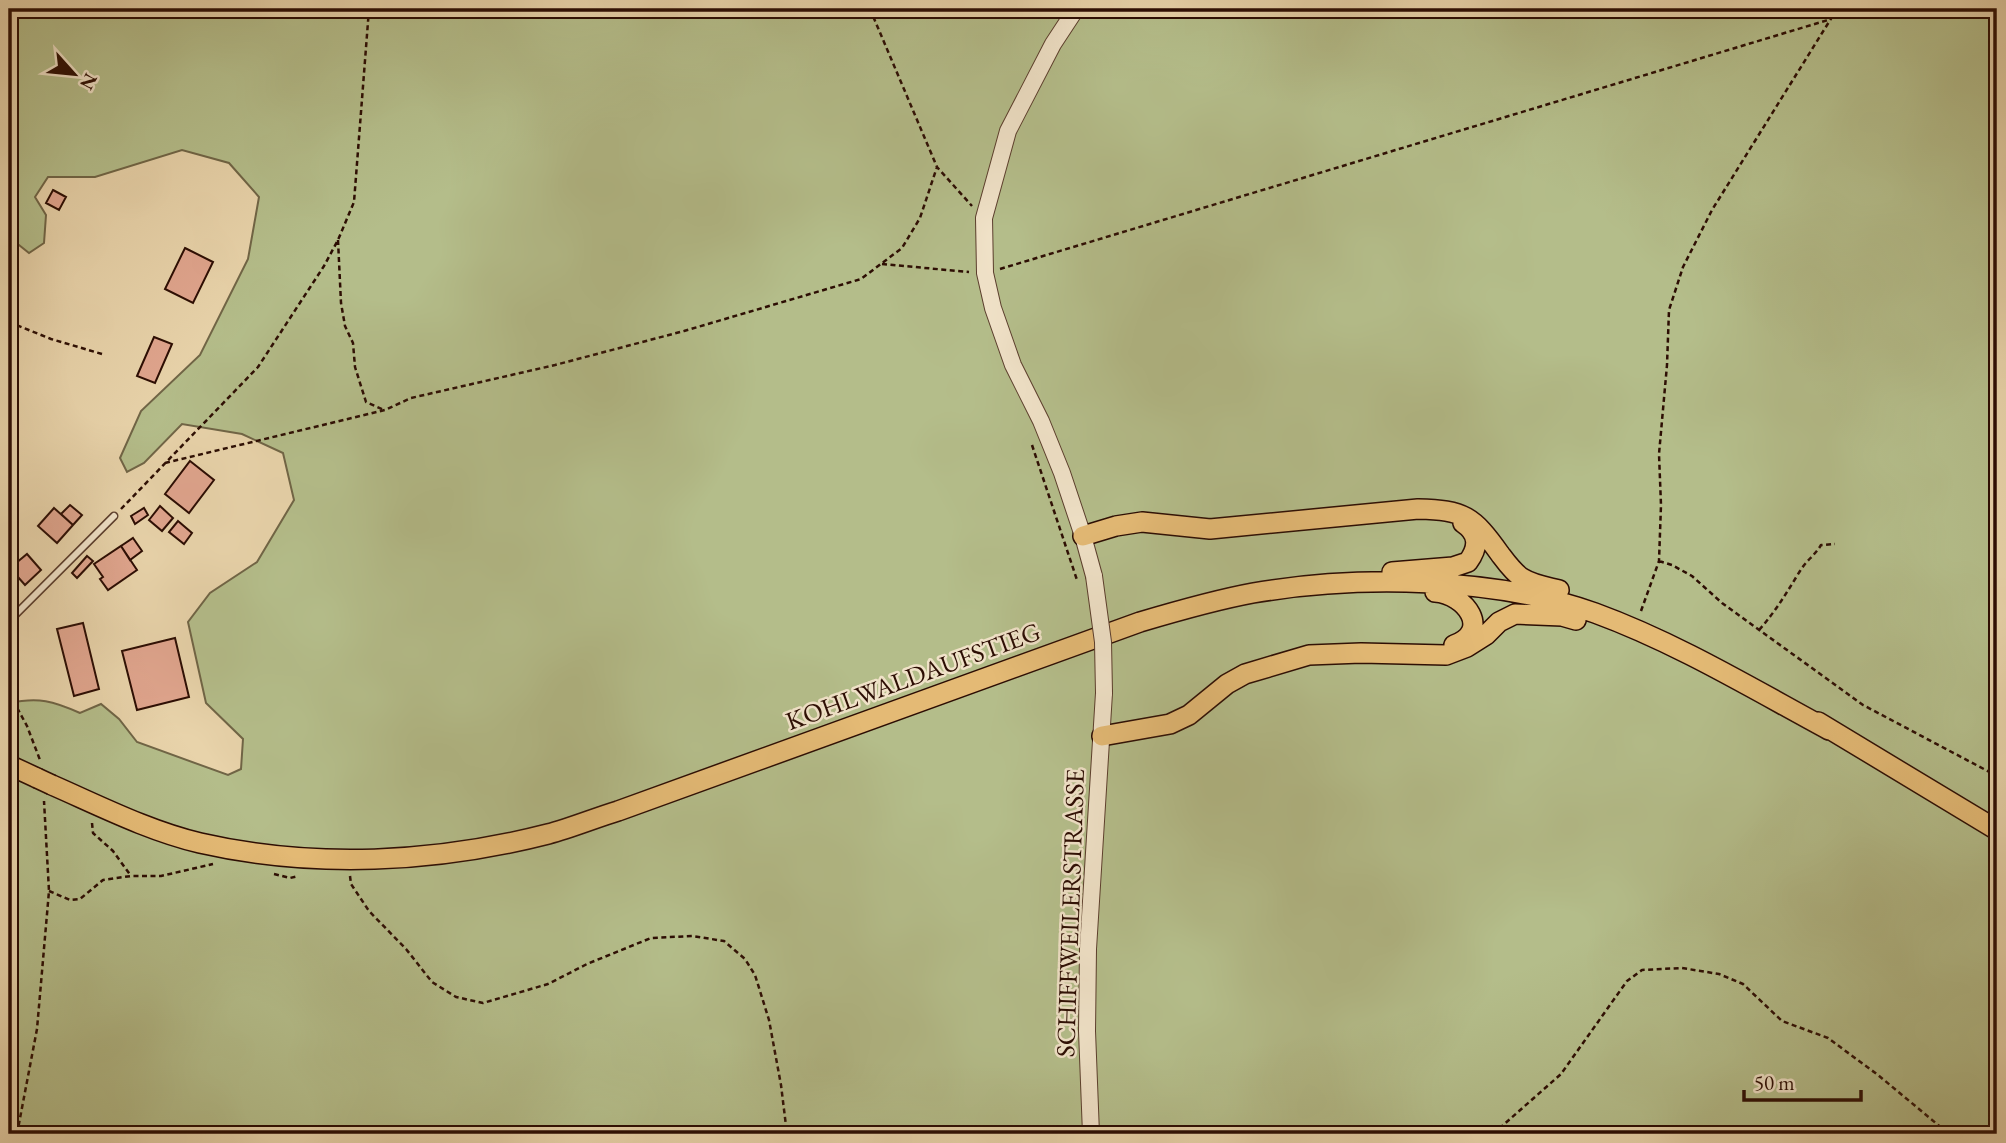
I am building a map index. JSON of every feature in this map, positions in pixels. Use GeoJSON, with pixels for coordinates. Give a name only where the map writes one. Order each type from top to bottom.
{"type":"FeatureCollection","features":[{"type":"Feature","properties":{"kind":"main road"},"geometry":{"type":"LineString","coordinates":[[1083,536],[1116,526],[1142,522],[1210,529],[1418,509],[1447,510],[1463,515],[1482,528],[1508,565],[1521,578],[1599,601],[1639,617],[1793,704],[1829,730],[1997,830]]}},
{"type":"Feature","properties":{"kind":"main road"},"geometry":{"type":"LineString","coordinates":[[1253,593],[1330,576],[1453,567],[1468,562],[1477,544],[1471,528],[1447,515],[1418,509]]}},
{"type":"Feature","properties":{"kind":"main road","name":"KOHLWALDAUFSTIEG"},"geometry":{"type":"LineString","coordinates":[[9,765],[156,830],[199,843],[254,853],[351,860],[466,851],[549,834],[630,807],[1140,622],[1253,593],[1382,583],[1443,584],[1541,598],[1594,613],[1643,633],[1829,730]]}},
{"type":"Feature","properties":{"kind":"main road"},"geometry":{"type":"LineString","coordinates":[[1328,586],[1441,592],[1469,607],[1473,619],[1471,632],[1459,644],[1425,653],[1398,654]]}},
{"type":"Feature","properties":{"kind":"main road"},"geometry":{"type":"LineString","coordinates":[[1102,736],[1170,724],[1189,715],[1227,684],[1245,674],[1309,655],[1446,655],[1467,647],[1515,614],[1562,616],[1638,639],[1728,676]]}},
{"type":"Feature","properties":{"kind":"street","name":"SCHIFFWEILERSTRASSE"},"geometry":{"type":"LineString","coordinates":[[1076,9],[1053,44],[1008,131],[984,219],[985,273],[993,308],[1013,365],[1041,421],[1083,536],[1094,576],[1103,642],[1102,736],[1087,950],[1091,1134]]}},
{"type":"Feature","properties":{"kind":"lane"},"geometry":{"type":"LineString","coordinates":[[9,621],[114,516]]}},
{"type":"Feature","properties":{"kind":"path"},"geometry":{"type":"LineString","coordinates":[[114,516],[258,367],[338,240],[354,202],[369,9]]}},
{"type":"Feature","properties":{"kind":"path"},"geometry":{"type":"LineString","coordinates":[[870,9],[937,167],[984,219]]}},
{"type":"Feature","properties":{"kind":"path"},"geometry":{"type":"LineString","coordinates":[[1639,617],[1659,561],[1659,454],[1669,310],[1683,267],[1712,210],[1837,9]]}},
{"type":"Feature","properties":{"kind":"path"},"geometry":{"type":"LineString","coordinates":[[882,264],[985,273],[1828,20]]}},
{"type":"Feature","properties":{"kind":"path"},"geometry":{"type":"LineString","coordinates":[[165,463],[384,410],[411,398],[555,365],[684,331],[862,279],[902,248],[920,218],[937,167]]}},
{"type":"Feature","properties":{"kind":"path"},"geometry":{"type":"LineString","coordinates":[[338,240],[341,303],[345,326],[353,343],[355,367],[366,402],[384,410]]}},
{"type":"Feature","properties":{"kind":"path"},"geometry":{"type":"LineString","coordinates":[[9,322],[51,339],[102,354]]}},
{"type":"Feature","properties":{"kind":"path"},"geometry":{"type":"LineString","coordinates":[[1031,441],[1077,580]]}},
{"type":"Feature","properties":{"kind":"path"},"geometry":{"type":"LineString","coordinates":[[1759,630],[1778,609],[1802,568],[1814,557],[1821,545],[1835,544]]}},
{"type":"Feature","properties":{"kind":"path"},"geometry":{"type":"LineString","coordinates":[[1659,561],[1692,576],[1722,603],[1863,705],[1997,776]]}},
{"type":"Feature","properties":{"kind":"path"},"geometry":{"type":"LineString","coordinates":[[9,693],[27,726],[44,779],[49,891],[37,1030],[17,1134]]}},
{"type":"Feature","properties":{"kind":"path"},"geometry":{"type":"LineString","coordinates":[[92,815],[93,833],[113,851],[131,876]]}},
{"type":"Feature","properties":{"kind":"path"},"geometry":{"type":"LineString","coordinates":[[351,860],[351,884],[369,911],[406,949],[432,982],[456,997],[483,1003],[518,994],[651,938],[692,936],[724,941],[745,959],[755,975],[769,1020],[787,1134]]}},
{"type":"Feature","properties":{"kind":"path"},"geometry":{"type":"LineString","coordinates":[[49,891],[71,900],[80,899],[103,880],[161,876],[200,866],[221,864]]}},
{"type":"Feature","properties":{"kind":"path"},"geometry":{"type":"LineString","coordinates":[[268,873],[290,878],[301,876]]}},
{"type":"Feature","properties":{"kind":"path"},"geometry":{"type":"LineString","coordinates":[[1493,1134],[1561,1074],[1627,981],[1642,970],[1682,968],[1719,974],[1743,984],[1782,1021],[1828,1038],[1949,1134]]}},
{"type":"Feature","properties":{"kind":"green space"},"geometry":{"type":"Polygon","coordinates":[[[9,9],[1997,9],[1997,1134],[9,1134],[9,703],[46,701],[80,713],[101,704],[119,719],[137,742],[228,775],[241,769],[243,739],[206,703],[188,622],[210,593],[257,562],[294,500],[283,453],[242,434],[182,424],[144,463],[127,472],[120,458],[141,411],[200,355],[248,259],[259,197],[229,163],[182,150],[95,177],[48,177],[35,197],[46,215],[44,243],[29,253],[9,237],[9,9]]]}},
{"type":"Feature","properties":{"kind":"building"},"geometry":{"type":"Polygon","coordinates":[[[53,190],[66,197],[59,210],[46,203],[53,190]]]}},
{"type":"Feature","properties":{"kind":"building"},"geometry":{"type":"Polygon","coordinates":[[[185,248],[213,262],[193,303],[165,289],[185,248]]]}},
{"type":"Feature","properties":{"kind":"building"},"geometry":{"type":"Polygon","coordinates":[[[154,337],[172,344],[155,383],[137,376],[154,337]]]}},
{"type":"Feature","properties":{"kind":"building"},"geometry":{"type":"Polygon","coordinates":[[[190,461],[214,480],[189,513],[165,494],[190,461]]]}},
{"type":"Feature","properties":{"kind":"building"},"geometry":{"type":"Polygon","coordinates":[[[70,505],[82,515],[73,525],[61,514],[70,505]]]}},
{"type":"Feature","properties":{"kind":"building"},"geometry":{"type":"Polygon","coordinates":[[[160,506],[173,518],[162,531],[149,520],[160,506]]]}},
{"type":"Feature","properties":{"kind":"building"},"geometry":{"type":"Polygon","coordinates":[[[54,508],[73,525],[57,543],[38,526],[54,508]]]}},
{"type":"Feature","properties":{"kind":"building"},"geometry":{"type":"Polygon","coordinates":[[[144,508],[148,515],[135,524],[131,516],[144,508]]]}},
{"type":"Feature","properties":{"kind":"building"},"geometry":{"type":"Polygon","coordinates":[[[178,521],[192,533],[184,544],[169,532],[178,521]]]}},
{"type":"Feature","properties":{"kind":"building"},"geometry":{"type":"Polygon","coordinates":[[[133,538],[142,551],[130,560],[121,546],[133,538]]]}},
{"type":"Feature","properties":{"kind":"building"},"geometry":{"type":"Polygon","coordinates":[[[121,546],[137,570],[108,590],[94,564],[121,546]]]}},
{"type":"Feature","properties":{"kind":"building"},"geometry":{"type":"Polygon","coordinates":[[[27,554],[41,570],[25,585],[10,568],[27,554]]]}},
{"type":"Feature","properties":{"kind":"building"},"geometry":{"type":"Polygon","coordinates":[[[87,556],[93,561],[77,578],[72,573],[87,556]]]}},
{"type":"Feature","properties":{"kind":"building"},"geometry":{"type":"Polygon","coordinates":[[[83,623],[99,689],[74,696],[57,629],[83,623]]]}},
{"type":"Feature","properties":{"kind":"building"},"geometry":{"type":"Polygon","coordinates":[[[175,638],[189,697],[137,710],[122,651],[175,638]]]}}]}
